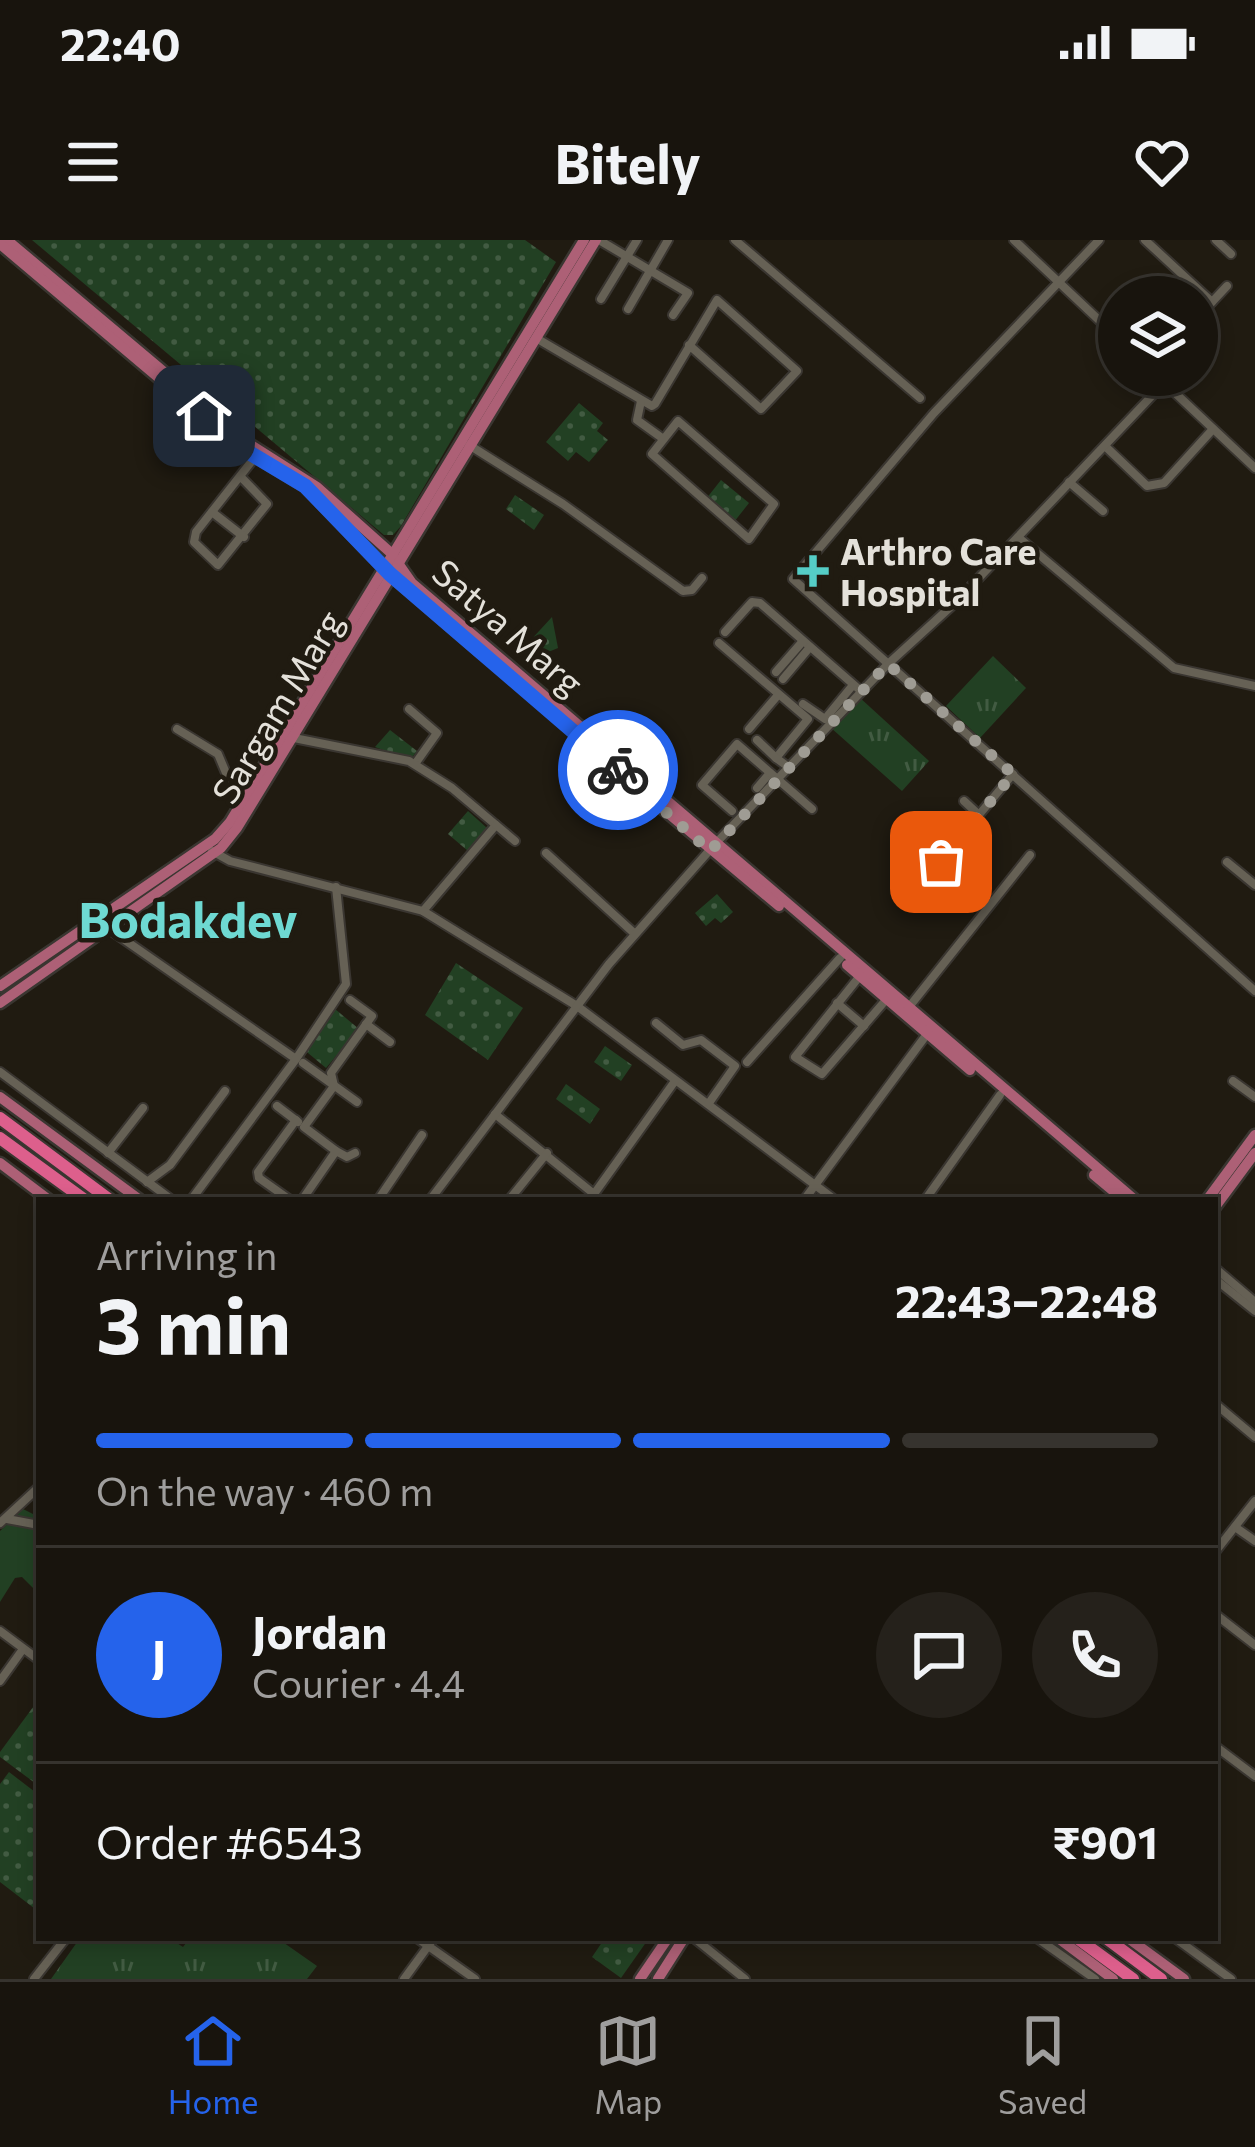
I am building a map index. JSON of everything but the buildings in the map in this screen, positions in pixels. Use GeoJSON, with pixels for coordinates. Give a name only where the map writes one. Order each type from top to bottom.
{"type":"FeatureCollection","features":[{"type":"Feature","properties":{"kind":"highway"},"geometry":{"type":"LineString","coordinates":[[0,1118],[106,1197]]}},
{"type":"Feature","properties":{"kind":"highway"},"geometry":{"type":"LineString","coordinates":[[0,1138],[81,1197]]}},
{"type":"Feature","properties":{"kind":"highway"},"geometry":{"type":"LineString","coordinates":[[1081,1941],[1133,1979]]}},
{"type":"Feature","properties":{"kind":"highway"},"geometry":{"type":"LineString","coordinates":[[1110,1941],[1161,1979]]}},
{"type":"Feature","properties":{"kind":"main road","name":"Sargam Marg"},"geometry":{"type":"LineString","coordinates":[[210,849],[390,564],[583,240]]}},
{"type":"Feature","properties":{"kind":"main road","name":"Sargam Marg"},"geometry":{"type":"LineString","coordinates":[[0,986],[103,922],[237,828],[294,737],[390,564],[597,240]]}},
{"type":"Feature","properties":{"kind":"main road","name":"Satya Marg"},"geometry":{"type":"LineString","coordinates":[[4,242],[255,457],[305,486],[885,1001],[1065,1145],[1121,1197]]}},
{"type":"Feature","properties":{"kind":"main road","name":"Satya Marg"},"geometry":{"type":"LineString","coordinates":[[207,413],[317,487],[390,564]]}},
{"type":"Feature","properties":{"kind":"main road","name":"Satya Marg"},"geometry":{"type":"LineString","coordinates":[[712,847],[908,1008],[1000,1095],[1131,1197]]}},
{"type":"Feature","properties":{"kind":"main road","name":"Sargam Marg"},"geometry":{"type":"LineString","coordinates":[[0,1003],[103,922]]}},
{"type":"Feature","properties":{"kind":"main road"},"geometry":{"type":"LineString","coordinates":[[0,1097],[136,1197]]}},
{"type":"Feature","properties":{"kind":"main road"},"geometry":{"type":"LineString","coordinates":[[1209,1197],[1255,1135]]}},
{"type":"Feature","properties":{"kind":"main road"},"geometry":{"type":"LineString","coordinates":[[1218,1204],[1255,1154]]}},
{"type":"Feature","properties":{"kind":"main road"},"geometry":{"type":"LineString","coordinates":[[0,1163],[45,1197]]}},
{"type":"Feature","properties":{"kind":"main road"},"geometry":{"type":"LineString","coordinates":[[640,1979],[666,1941]]}},
{"type":"Feature","properties":{"kind":"main road"},"geometry":{"type":"LineString","coordinates":[[658,1979],[682,1941]]}},
{"type":"Feature","properties":{"kind":"main road"},"geometry":{"type":"LineString","coordinates":[[1062,1941],[1113,1979]]}},
{"type":"Feature","properties":{"kind":"main road"},"geometry":{"type":"LineString","coordinates":[[1132,1941],[1184,1979]]}},
{"type":"Feature","properties":{"kind":"street"},"geometry":{"type":"LineString","coordinates":[[597,240],[688,293],[673,316]]}},
{"type":"Feature","properties":{"kind":"street"},"geometry":{"type":"LineString","coordinates":[[602,298],[637,240]]}},
{"type":"Feature","properties":{"kind":"street"},"geometry":{"type":"LineString","coordinates":[[628,309],[668,240]]}},
{"type":"Feature","properties":{"kind":"street"},"geometry":{"type":"LineString","coordinates":[[735,240],[920,398]]}},
{"type":"Feature","properties":{"kind":"street"},"geometry":{"type":"LineString","coordinates":[[1014,240],[1098,319]]}},
{"type":"Feature","properties":{"kind":"street"},"geometry":{"type":"LineString","coordinates":[[1099,240],[934,413],[793,579],[1253,986]]}},
{"type":"Feature","properties":{"kind":"street"},"geometry":{"type":"LineString","coordinates":[[1145,240],[1184,276]]}},
{"type":"Feature","properties":{"kind":"street"},"geometry":{"type":"LineString","coordinates":[[1216,240],[1231,254]]}},
{"type":"Feature","properties":{"kind":"street"},"geometry":{"type":"LineString","coordinates":[[1218,296],[1227,286]]}},
{"type":"Feature","properties":{"kind":"street"},"geometry":{"type":"LineString","coordinates":[[535,337],[641,401],[655,404],[689,345],[718,300],[796,371],[761,409],[689,345]]}},
{"type":"Feature","properties":{"kind":"street"},"geometry":{"type":"LineString","coordinates":[[757,788],[818,735],[857,688],[957,601],[1146,396]]}},
{"type":"Feature","properties":{"kind":"street"},"geometry":{"type":"LineString","coordinates":[[1178,396],[1255,469]]}},
{"type":"Feature","properties":{"kind":"street"},"geometry":{"type":"LineString","coordinates":[[641,401],[637,420],[662,439]]}},
{"type":"Feature","properties":{"kind":"street"},"geometry":{"type":"LineString","coordinates":[[680,422],[774,504],[748,540],[652,454],[662,439],[680,422]]}},
{"type":"Feature","properties":{"kind":"street"},"geometry":{"type":"LineString","coordinates":[[1104,446],[1147,486],[1164,483],[1213,429]]}},
{"type":"Feature","properties":{"kind":"street"},"geometry":{"type":"LineString","coordinates":[[469,445],[563,504],[683,591],[692,590],[702,578]]}},
{"type":"Feature","properties":{"kind":"street"},"geometry":{"type":"LineString","coordinates":[[240,476],[267,504],[218,565],[194,542],[196,532],[212,512],[240,476],[255,457]]}},
{"type":"Feature","properties":{"kind":"street"},"geometry":{"type":"LineString","coordinates":[[1069,482],[1103,511]]}},
{"type":"Feature","properties":{"kind":"street"},"geometry":{"type":"LineString","coordinates":[[212,512],[244,537]]}},
{"type":"Feature","properties":{"kind":"street"},"geometry":{"type":"LineString","coordinates":[[1017,537],[1174,668],[1255,686]]}},
{"type":"Feature","properties":{"kind":"street"},"geometry":{"type":"LineString","coordinates":[[725,632],[752,602],[760,603],[857,688]]}},
{"type":"Feature","properties":{"kind":"street"},"geometry":{"type":"LineString","coordinates":[[718,643],[808,719],[776,758]]}},
{"type":"Feature","properties":{"kind":"street"},"geometry":{"type":"LineString","coordinates":[[780,675],[807,644]]}},
{"type":"Feature","properties":{"kind":"street"},"geometry":{"type":"LineString","coordinates":[[749,729],[778,695]]}},
{"type":"Feature","properties":{"kind":"street"},"geometry":{"type":"LineString","coordinates":[[803,704],[822,718],[835,713]]}},
{"type":"Feature","properties":{"kind":"street"},"geometry":{"type":"LineString","coordinates":[[409,709],[436,734],[415,764]]}},
{"type":"Feature","properties":{"kind":"street"},"geometry":{"type":"LineString","coordinates":[[806,724],[818,735]]}},
{"type":"Feature","properties":{"kind":"street"},"geometry":{"type":"LineString","coordinates":[[176,729],[218,754],[226,773],[249,791]]}},
{"type":"Feature","properties":{"kind":"street"},"geometry":{"type":"LineString","coordinates":[[294,737],[415,764],[515,841]]}},
{"type":"Feature","properties":{"kind":"street"},"geometry":{"type":"LineString","coordinates":[[757,740],[787,766]]}},
{"type":"Feature","properties":{"kind":"street"},"geometry":{"type":"LineString","coordinates":[[732,812],[702,785],[736,744],[812,809]]}},
{"type":"Feature","properties":{"kind":"street"},"geometry":{"type":"LineString","coordinates":[[920,864],[933,870],[1013,774]]}},
{"type":"Feature","properties":{"kind":"street"},"geometry":{"type":"LineString","coordinates":[[437,1197],[577,1006],[772,776]]}},
{"type":"Feature","properties":{"kind":"street"},"geometry":{"type":"LineString","coordinates":[[964,801],[979,815]]}},
{"type":"Feature","properties":{"kind":"street"},"geometry":{"type":"LineString","coordinates":[[423,911],[496,825]]}},
{"type":"Feature","properties":{"kind":"street"},"geometry":{"type":"LineString","coordinates":[[940,830],[956,843]]}},
{"type":"Feature","properties":{"kind":"street"},"geometry":{"type":"LineString","coordinates":[[210,849],[230,861],[423,911],[577,1006],[831,1197]]}},
{"type":"Feature","properties":{"kind":"street"},"geometry":{"type":"LineString","coordinates":[[546,853],[635,934]]}},
{"type":"Feature","properties":{"kind":"street"},"geometry":{"type":"LineString","coordinates":[[908,1008],[1030,855]]}},
{"type":"Feature","properties":{"kind":"street"},"geometry":{"type":"LineString","coordinates":[[1228,862],[1255,885]]}},
{"type":"Feature","properties":{"kind":"street"},"geometry":{"type":"LineString","coordinates":[[193,1197],[299,1061],[346,984],[336,887]]}},
{"type":"Feature","properties":{"kind":"street"},"geometry":{"type":"LineString","coordinates":[[103,922],[357,1102]]}},
{"type":"Feature","properties":{"kind":"street"},"geometry":{"type":"LineString","coordinates":[[747,1062],[840,958]]}},
{"type":"Feature","properties":{"kind":"street"},"geometry":{"type":"LineString","coordinates":[[859,976],[795,1057],[821,1075],[885,1001]]}},
{"type":"Feature","properties":{"kind":"street"},"geometry":{"type":"LineString","coordinates":[[334,1086],[331,1073],[372,1016],[350,1000]]}},
{"type":"Feature","properties":{"kind":"street"},"geometry":{"type":"LineString","coordinates":[[837,1003],[864,1026]]}},
{"type":"Feature","properties":{"kind":"street"},"geometry":{"type":"LineString","coordinates":[[656,1023],[683,1045],[701,1040],[735,1066],[709,1104]]}},
{"type":"Feature","properties":{"kind":"street"},"geometry":{"type":"LineString","coordinates":[[366,1024],[390,1042]]}},
{"type":"Feature","properties":{"kind":"street"},"geometry":{"type":"LineString","coordinates":[[806,1197],[929,1032]]}},
{"type":"Feature","properties":{"kind":"street"},"geometry":{"type":"LineString","coordinates":[[0,1072],[168,1197]]}},
{"type":"Feature","properties":{"kind":"street"},"geometry":{"type":"LineString","coordinates":[[495,1114],[594,1195],[675,1081]]}},
{"type":"Feature","properties":{"kind":"street"},"geometry":{"type":"LineString","coordinates":[[1233,1081],[1255,1097]]}},
{"type":"Feature","properties":{"kind":"street"},"geometry":{"type":"LineString","coordinates":[[286,1197],[259,1178],[258,1172],[334,1086]]}},
{"type":"Feature","properties":{"kind":"street"},"geometry":{"type":"LineString","coordinates":[[147,1182],[170,1166],[225,1091]]}},
{"type":"Feature","properties":{"kind":"street"},"geometry":{"type":"LineString","coordinates":[[928,1197],[1000,1095]]}},
{"type":"Feature","properties":{"kind":"street"},"geometry":{"type":"LineString","coordinates":[[277,1106],[336,1151],[347,1157],[355,1153]]}},
{"type":"Feature","properties":{"kind":"street"},"geometry":{"type":"LineString","coordinates":[[108,1153],[142,1108]]}},
{"type":"Feature","properties":{"kind":"street"},"geometry":{"type":"LineString","coordinates":[[380,1197],[422,1135]]}},
{"type":"Feature","properties":{"kind":"street"},"geometry":{"type":"LineString","coordinates":[[304,1197],[336,1151]]}},
{"type":"Feature","properties":{"kind":"street"},"geometry":{"type":"LineString","coordinates":[[511,1197],[547,1153]]}},
{"type":"Feature","properties":{"kind":"street"},"geometry":{"type":"LineString","coordinates":[[1218,1271],[1255,1302]]}},
{"type":"Feature","properties":{"kind":"street"},"geometry":{"type":"LineString","coordinates":[[1218,1281],[1255,1311]]}},
{"type":"Feature","properties":{"kind":"street"},"geometry":{"type":"LineString","coordinates":[[1218,1406],[1255,1437]]}},
{"type":"Feature","properties":{"kind":"street"},"geometry":{"type":"LineString","coordinates":[[2,1519],[36,1490]]}},
{"type":"Feature","properties":{"kind":"street"},"geometry":{"type":"LineString","coordinates":[[1218,1548],[1255,1501]]}},
{"type":"Feature","properties":{"kind":"street"},"geometry":{"type":"LineString","coordinates":[[2,1519],[36,1525]]}},
{"type":"Feature","properties":{"kind":"street"},"geometry":{"type":"LineString","coordinates":[[1235,1527],[1255,1541]]}},
{"type":"Feature","properties":{"kind":"street"},"geometry":{"type":"LineString","coordinates":[[1218,1616],[1255,1645]]}},
{"type":"Feature","properties":{"kind":"street"},"geometry":{"type":"LineString","coordinates":[[0,1631],[36,1658]]}},
{"type":"Feature","properties":{"kind":"street"},"geometry":{"type":"LineString","coordinates":[[0,1681],[23,1648]]}},
{"type":"Feature","properties":{"kind":"street"},"geometry":{"type":"LineString","coordinates":[[1218,1747],[1255,1776]]}},
{"type":"Feature","properties":{"kind":"street"},"geometry":{"type":"LineString","coordinates":[[34,1979],[64,1941]]}},
{"type":"Feature","properties":{"kind":"street"},"geometry":{"type":"LineString","coordinates":[[698,1941],[745,1979]]}},
{"type":"Feature","properties":{"kind":"street"},"geometry":{"type":"LineString","coordinates":[[1041,1941],[1095,1979]]}},
{"type":"Feature","properties":{"kind":"street"},"geometry":{"type":"LineString","coordinates":[[1178,1941],[1231,1979]]}},
{"type":"Feature","properties":{"kind":"street"},"geometry":{"type":"LineString","coordinates":[[404,1979],[431,1942],[476,1979]]}},
{"type":"Feature","properties":{"kind":"green space"},"geometry":{"type":"Polygon","coordinates":[[[32,240],[525,240],[556,262],[401,526],[393,535],[384,535],[32,240]]]}},
{"type":"Feature","properties":{"kind":"green space"},"geometry":{"type":"Polygon","coordinates":[[[579,403],[603,423],[597,431],[608,440],[589,462],[576,452],[568,461],[546,442],[579,403]]]}},
{"type":"Feature","properties":{"kind":"green space"},"geometry":{"type":"Polygon","coordinates":[[[721,480],[749,503],[734,522],[706,499],[721,480]]]}},
{"type":"Feature","properties":{"kind":"green space"},"geometry":{"type":"Polygon","coordinates":[[[515,495],[544,515],[534,530],[506,509],[515,495]]]}},
{"type":"Feature","properties":{"kind":"green space"},"geometry":{"type":"Polygon","coordinates":[[[552,617],[558,648],[541,655],[528,643],[552,617]]]}},
{"type":"Feature","properties":{"kind":"green space"},"geometry":{"type":"Polygon","coordinates":[[[993,656],[1026,688],[980,738],[946,706],[993,656]]]}},
{"type":"Feature","properties":{"kind":"green space"},"geometry":{"type":"Polygon","coordinates":[[[859,697],[929,761],[902,791],[830,727],[859,697]]]}},
{"type":"Feature","properties":{"kind":"green space"},"geometry":{"type":"Polygon","coordinates":[[[390,730],[417,751],[410,760],[375,747],[390,730]]]}},
{"type":"Feature","properties":{"kind":"green space"},"geometry":{"type":"Polygon","coordinates":[[[468,811],[487,828],[468,851],[448,834],[468,811]]]}},
{"type":"Feature","properties":{"kind":"green space"},"geometry":{"type":"Polygon","coordinates":[[[717,894],[733,912],[721,923],[715,918],[706,926],[695,913],[717,894]]]}},
{"type":"Feature","properties":{"kind":"green space"},"geometry":{"type":"Polygon","coordinates":[[[456,963],[523,1008],[488,1060],[425,1015],[456,963]]]}},
{"type":"Feature","properties":{"kind":"green space"},"geometry":{"type":"Polygon","coordinates":[[[335,1009],[359,1029],[326,1068],[302,1048],[335,1009]]]}},
{"type":"Feature","properties":{"kind":"green space"},"geometry":{"type":"Polygon","coordinates":[[[605,1046],[632,1065],[621,1081],[594,1062],[605,1046]]]}},
{"type":"Feature","properties":{"kind":"green space"},"geometry":{"type":"Polygon","coordinates":[[[566,1084],[600,1109],[590,1124],[556,1099],[566,1084]]]}},
{"type":"Feature","properties":{"kind":"green space"},"geometry":{"type":"Polygon","coordinates":[[[23,1509],[36,1516],[36,1591],[22,1577],[15,1578],[0,1602],[0,1531],[23,1509]]]}},
{"type":"Feature","properties":{"kind":"green space"},"geometry":{"type":"Polygon","coordinates":[[[36,1703],[36,1784],[0,1757],[36,1703]]]}},
{"type":"Feature","properties":{"kind":"green space"},"geometry":{"type":"Polygon","coordinates":[[[9,1772],[36,1793],[36,1910],[0,1882],[0,1784],[9,1772]]]}},
{"type":"Feature","properties":{"kind":"green space"},"geometry":{"type":"Polygon","coordinates":[[[78,1941],[174,1941],[183,1947],[188,1941],[281,1941],[317,1966],[307,1979],[51,1979],[78,1941]]]}},
{"type":"Feature","properties":{"kind":"green space"},"geometry":{"type":"Polygon","coordinates":[[[603,1941],[647,1941],[621,1978],[592,1957],[603,1941]]]}},
{"type":"Feature","properties":{"kind":"way so far"},"geometry":{"type":"LineString","coordinates":[[618,770],[710,851],[888,664],[1013,774],[941,862]]}},
{"type":"Feature","properties":{"kind":"place","name":"Arthro Care Hospital"},"geometry":{"type":"Point","coordinates":[813,571]}},
{"type":"Feature","properties":{"kind":"district","name":"Bodakdev"},"geometry":{"type":"Point","coordinates":[188,918]}},
{"type":"Feature","properties":{"kind":"route"},"geometry":{"type":"LineString","coordinates":[[204,416],[243,449],[305,486],[390,574],[618,770]]}}]}
